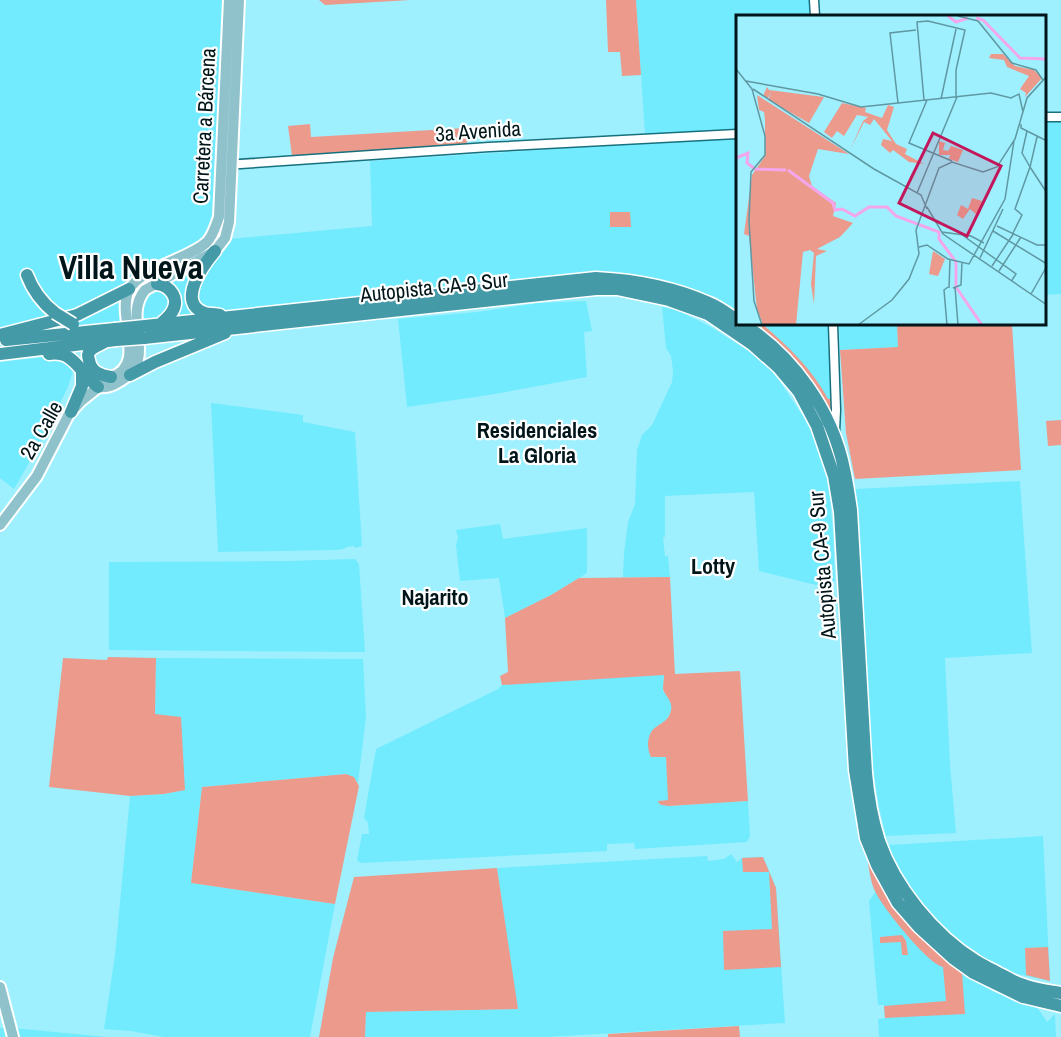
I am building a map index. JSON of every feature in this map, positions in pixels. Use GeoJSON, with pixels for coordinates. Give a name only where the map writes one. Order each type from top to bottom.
{"type":"FeatureCollection","features":[{"type":"Feature","properties":{"kind":"highway"},"geometry":{"type":"LineString","coordinates":[[215,251],[204,265],[194,285],[191,295],[193,302],[204,313],[237,323]]}},
{"type":"Feature","properties":{"kind":"highway"},"geometry":{"type":"LineString","coordinates":[[27,274],[38,297],[55,314],[73,324],[99,330]]}},
{"type":"Feature","properties":{"kind":"highway","name":"Autopista CA-9 Sur"},"geometry":{"type":"LineString","coordinates":[[144,332],[158,326],[237,323],[596,278],[666,287],[711,303],[736,319]]}},
{"type":"Feature","properties":{"kind":"highway"},"geometry":{"type":"LineString","coordinates":[[157,284],[169,288],[175,300],[172,313],[158,326]]}},
{"type":"Feature","properties":{"kind":"highway","name":"Autopista CA-9 Sur"},"geometry":{"type":"LineString","coordinates":[[6,353],[144,332],[584,290],[617,289],[669,300],[708,314],[752,345],[778,367],[799,392],[817,426],[834,476],[840,512],[855,770],[866,838],[877,865],[898,903],[919,927],[954,959],[972,972],[1023,997],[1061,1006]]}},
{"type":"Feature","properties":{"kind":"highway"},"geometry":{"type":"LineString","coordinates":[[0,335],[77,315],[129,290]]}},
{"type":"Feature","properties":{"kind":"highway"},"geometry":{"type":"LineString","coordinates":[[130,375],[237,323]]}},
{"type":"Feature","properties":{"kind":"highway","name":"Autopista CA-9 Sur"},"geometry":{"type":"LineString","coordinates":[[746,326],[780,353],[811,391],[834,437],[844,468],[850,510],[867,783],[875,827],[885,857],[908,897],[939,932],[959,949],[976,961],[1021,985],[1061,993]]}},
{"type":"Feature","properties":{"kind":"highway","name":"Autopista CA-9 Sur"},"geometry":{"type":"LineString","coordinates":[[0,341],[99,330],[114,337]]}},
{"type":"Feature","properties":{"kind":"highway"},"geometry":{"type":"LineString","coordinates":[[111,377],[96,372],[91,367],[88,355],[90,350],[114,337]]}},
{"type":"Feature","properties":{"kind":"highway"},"geometry":{"type":"LineString","coordinates":[[6,353],[31,356],[63,354],[75,362],[98,387]]}},
{"type":"Feature","properties":{"kind":"highway"},"geometry":{"type":"LineString","coordinates":[[70,412],[82,386],[82,372]]}},
{"type":"Feature","properties":{"kind":"main road","name":"Carretera a Bárcena"},"geometry":{"type":"LineString","coordinates":[[215,251],[225,238],[229,222],[227,165],[229,0]]}},
{"type":"Feature","properties":{"kind":"main road","name":"Carretera a Bárcena"},"geometry":{"type":"LineString","coordinates":[[129,290],[144,276],[208,241],[215,229],[227,165],[239,0]]}},
{"type":"Feature","properties":{"kind":"main road"},"geometry":{"type":"LineString","coordinates":[[130,375],[138,364],[140,352],[137,315],[139,297],[145,291],[215,251]]}},
{"type":"Feature","properties":{"kind":"main road"},"geometry":{"type":"LineString","coordinates":[[111,377],[126,367],[129,356],[125,310],[129,290]]}},
{"type":"Feature","properties":{"kind":"main road","name":"2a Calle"},"geometry":{"type":"LineString","coordinates":[[98,387],[112,386],[130,375]]}},
{"type":"Feature","properties":{"kind":"main road","name":"2a Calle"},"geometry":{"type":"LineString","coordinates":[[0,525],[37,476],[70,412],[111,377]]}},
{"type":"Feature","properties":{"kind":"main road"},"geometry":{"type":"LineString","coordinates":[[0,987],[14,1037]]}},
{"type":"Feature","properties":{"kind":"street"},"geometry":{"type":"LineString","coordinates":[[814,0],[815,15]]}},
{"type":"Feature","properties":{"kind":"street","name":"3a Avenida"},"geometry":{"type":"LineString","coordinates":[[227,165],[489,147],[736,134]]}},
{"type":"Feature","properties":{"kind":"street"},"geometry":{"type":"LineString","coordinates":[[833,326],[836,410],[834,437]]}},
{"type":"Feature","properties":{"kind":"street"},"geometry":{"type":"LineString","coordinates":[[823,413],[836,410]]}},
{"type":"Feature","properties":{"kind":"shaded area"},"geometry":{"type":"Polygon","coordinates":[[[0,0],[225,0],[217,214],[205,240],[372,226],[370,161],[736,139],[736,309],[716,297],[678,284],[626,274],[566,275],[375,293],[376,309],[0,349],[0,0]]]}},
{"type":"Feature","properties":{"kind":"shaded area"},"geometry":{"type":"Polygon","coordinates":[[[319,0],[410,0],[325,5],[319,0]]]}},
{"type":"Feature","properties":{"kind":"shaded area"},"geometry":{"type":"Polygon","coordinates":[[[606,0],[636,0],[641,75],[622,76],[620,52],[608,52],[606,0]]]}},
{"type":"Feature","properties":{"kind":"shaded area"},"geometry":{"type":"Polygon","coordinates":[[[636,0],[809,0],[810,15],[736,15],[736,130],[645,135],[636,0]]]}},
{"type":"Feature","properties":{"kind":"shaded area"},"geometry":{"type":"Polygon","coordinates":[[[1061,121],[1061,294],[1046,295],[1046,122],[1061,121]]]}},
{"type":"Feature","properties":{"kind":"shaded area"},"geometry":{"type":"Polygon","coordinates":[[[310,124],[311,137],[466,128],[467,144],[292,156],[288,126],[310,124]]]}},
{"type":"Feature","properties":{"kind":"shaded area"},"geometry":{"type":"Polygon","coordinates":[[[610,212],[630,212],[631,227],[610,227],[610,212]]]}},
{"type":"Feature","properties":{"kind":"shaded area"},"geometry":{"type":"Polygon","coordinates":[[[586,301],[592,331],[584,332],[587,377],[407,407],[398,319],[477,312],[539,303],[586,301]]]}},
{"type":"Feature","properties":{"kind":"shaded area"},"geometry":{"type":"Polygon","coordinates":[[[662,307],[677,310],[711,327],[753,354],[778,379],[803,416],[815,438],[825,466],[833,531],[835,581],[824,581],[820,586],[759,571],[754,492],[665,496],[665,537],[663,537],[670,577],[623,577],[628,522],[635,504],[637,450],[642,435],[652,425],[672,382],[671,356],[666,348],[662,307]]]}},
{"type":"Feature","properties":{"kind":"shaded area"},"geometry":{"type":"Polygon","coordinates":[[[764,326],[799,358],[828,399],[833,399],[832,410],[829,411],[796,362],[762,328],[764,326]]]}},
{"type":"Feature","properties":{"kind":"shaded area"},"geometry":{"type":"Polygon","coordinates":[[[765,326],[828,326],[833,399],[828,400],[796,356],[765,326]]]}},
{"type":"Feature","properties":{"kind":"shaded area"},"geometry":{"type":"Polygon","coordinates":[[[839,326],[897,326],[898,347],[840,350],[839,326]]]}},
{"type":"Feature","properties":{"kind":"shaded area"},"geometry":{"type":"Polygon","coordinates":[[[897,326],[1012,326],[1021,470],[855,479],[846,433],[840,350],[898,347],[897,326]]]}},
{"type":"Feature","properties":{"kind":"shaded area"},"geometry":{"type":"Polygon","coordinates":[[[54,356],[70,364],[73,371],[68,387],[42,440],[14,489],[0,478],[0,362],[54,356]]]}},
{"type":"Feature","properties":{"kind":"shaded area"},"geometry":{"type":"Polygon","coordinates":[[[211,403],[303,415],[303,422],[355,432],[362,546],[337,550],[218,552],[211,403]]]}},
{"type":"Feature","properties":{"kind":"shaded area"},"geometry":{"type":"Polygon","coordinates":[[[1061,420],[1061,445],[1048,446],[1046,421],[1061,420]]]}},
{"type":"Feature","properties":{"kind":"shaded area"},"geometry":{"type":"Polygon","coordinates":[[[1020,481],[1032,653],[945,658],[956,833],[886,836],[873,768],[855,489],[1020,481]]]}},
{"type":"Feature","properties":{"kind":"shaded area"},"geometry":{"type":"Polygon","coordinates":[[[500,524],[503,539],[587,528],[587,573],[551,595],[505,618],[499,578],[460,581],[456,545],[458,538],[456,530],[500,524]]]}},
{"type":"Feature","properties":{"kind":"shaded area"},"geometry":{"type":"Polygon","coordinates":[[[355,559],[359,564],[365,652],[109,650],[109,562],[355,559]]]}},
{"type":"Feature","properties":{"kind":"shaded area"},"geometry":{"type":"Polygon","coordinates":[[[670,577],[675,674],[740,671],[748,801],[669,806],[659,803],[658,801],[668,800],[666,757],[651,757],[648,745],[651,733],[667,718],[671,710],[670,701],[663,689],[664,675],[502,685],[500,676],[508,672],[505,618],[579,578],[670,577]]]}},
{"type":"Feature","properties":{"kind":"shaded area"},"geometry":{"type":"Polygon","coordinates":[[[108,657],[156,658],[155,714],[181,717],[185,790],[130,796],[49,787],[63,658],[107,660],[108,657]]]}},
{"type":"Feature","properties":{"kind":"shaded area"},"geometry":{"type":"Polygon","coordinates":[[[156,658],[363,659],[366,717],[358,783],[346,774],[202,787],[191,883],[335,904],[310,1037],[164,1037],[104,1029],[115,955],[130,796],[185,790],[155,715],[156,658]]]}},
{"type":"Feature","properties":{"kind":"shaded area"},"geometry":{"type":"Polygon","coordinates":[[[664,674],[663,691],[672,706],[666,721],[657,726],[666,756],[669,800],[658,801],[669,806],[748,801],[750,836],[747,842],[635,849],[634,843],[607,844],[607,851],[362,863],[357,860],[362,834],[369,834],[368,823],[364,818],[376,749],[502,685],[664,674]]]}},
{"type":"Feature","properties":{"kind":"shaded area"},"geometry":{"type":"Polygon","coordinates":[[[346,774],[354,777],[359,786],[335,904],[191,883],[202,787],[346,774]]]}},
{"type":"Feature","properties":{"kind":"shaded area"},"geometry":{"type":"Polygon","coordinates":[[[1043,836],[1050,981],[998,967],[949,933],[924,907],[911,889],[888,845],[1043,836]]]}},
{"type":"Feature","properties":{"kind":"shaded area"},"geometry":{"type":"Polygon","coordinates":[[[731,854],[737,862],[742,858],[763,857],[776,888],[785,1023],[547,1037],[365,1037],[366,1012],[517,1009],[497,868],[707,856],[708,861],[724,859],[731,854]]]}},
{"type":"Feature","properties":{"kind":"shaded area"},"geometry":{"type":"Polygon","coordinates":[[[867,856],[922,937],[962,973],[965,1014],[885,1018],[884,1006],[946,1001],[943,967],[936,964],[917,946],[881,901],[872,884],[867,856]]]}},
{"type":"Feature","properties":{"kind":"shaded area"},"geometry":{"type":"Polygon","coordinates":[[[763,857],[776,888],[781,967],[724,970],[723,931],[772,929],[769,872],[743,872],[742,858],[763,857]]]}},
{"type":"Feature","properties":{"kind":"shaded area"},"geometry":{"type":"Polygon","coordinates":[[[497,868],[518,1009],[366,1012],[365,1037],[319,1037],[333,958],[354,877],[497,868]]]}},
{"type":"Feature","properties":{"kind":"shaded area"},"geometry":{"type":"Polygon","coordinates":[[[869,871],[922,937],[954,967],[994,992],[1037,1007],[1047,1022],[1055,1014],[1056,1037],[879,1037],[878,1019],[885,1018],[884,1005],[878,1005],[869,901],[875,892],[869,871]]]}},
{"type":"Feature","properties":{"kind":"shaded area"},"geometry":{"type":"Polygon","coordinates":[[[902,935],[906,941],[908,955],[902,955],[901,942],[880,943],[880,937],[902,935]]]}},
{"type":"Feature","properties":{"kind":"shaded area"},"geometry":{"type":"Polygon","coordinates":[[[1048,947],[1050,981],[1026,975],[1025,948],[1048,947]]]}},
{"type":"Feature","properties":{"kind":"shaded area"},"geometry":{"type":"Polygon","coordinates":[[[739,1026],[740,1037],[608,1037],[608,1034],[739,1026]]]}},
{"type":"Feature","properties":{"kind":"shaded area"},"geometry":{"type":"Polygon","coordinates":[[[0,1028],[13,1028],[107,1037],[0,1037],[0,1028]]]}},
{"type":"Feature","properties":{"kind":"district","name":"Villa Nueva"},"geometry":{"type":"Point","coordinates":[131,267]}},
{"type":"Feature","properties":{"kind":"district","name":"Residenciales La Gloria"},"geometry":{"type":"Point","coordinates":[537,443]}},
{"type":"Feature","properties":{"kind":"district","name":"Lotty"},"geometry":{"type":"Point","coordinates":[713,566]}},
{"type":"Feature","properties":{"kind":"district","name":"Najarito"},"geometry":{"type":"Point","coordinates":[435,597]}}]}
